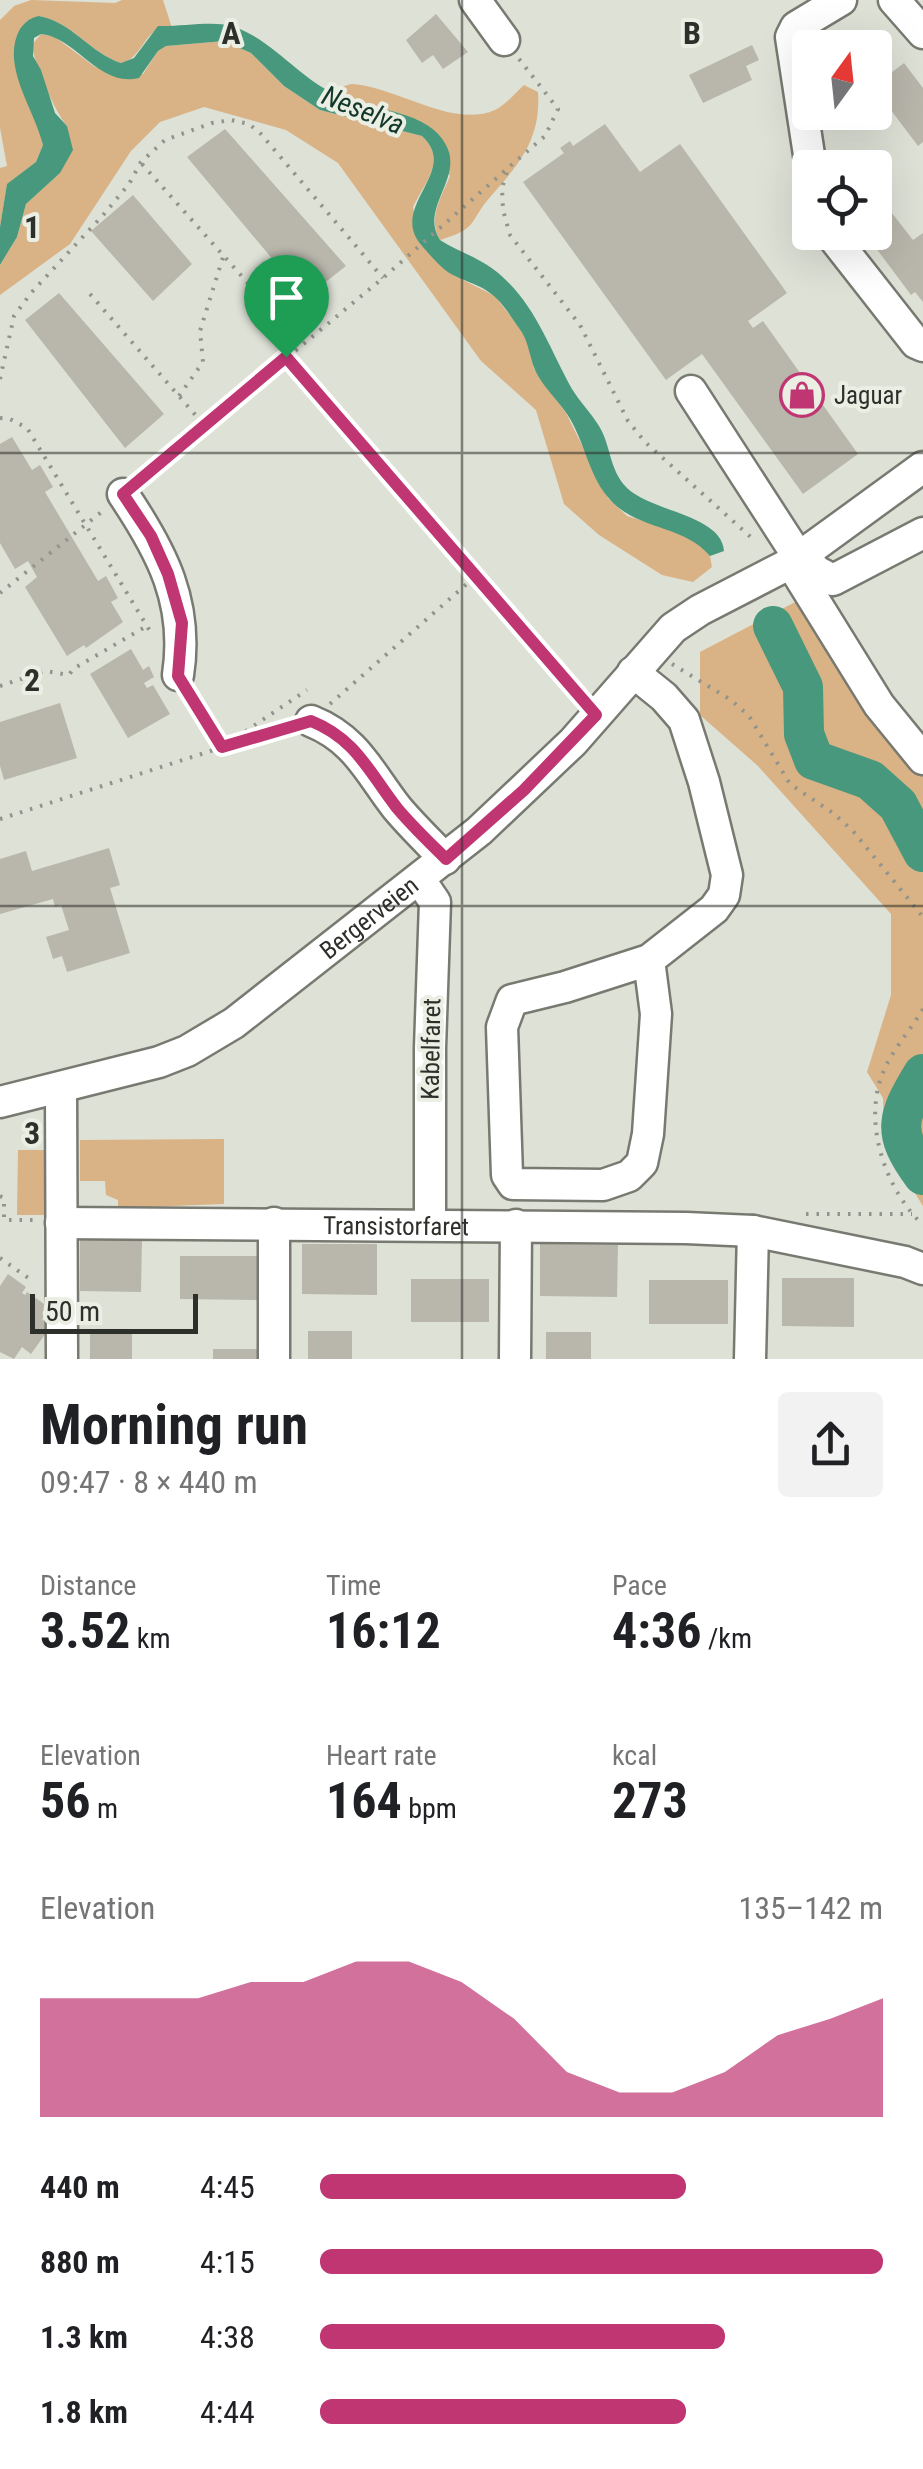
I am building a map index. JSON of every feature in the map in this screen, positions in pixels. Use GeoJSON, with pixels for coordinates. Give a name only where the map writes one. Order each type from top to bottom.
{"type":"FeatureCollection","features":[{"type":"Feature","properties":{"kind":"street"},"geometry":{"type":"LineString","coordinates":[[474,0],[504,40]]}},
{"type":"Feature","properties":{"kind":"street"},"geometry":{"type":"LineString","coordinates":[[808,150],[792,38],[796,27],[841,0]]}},
{"type":"Feature","properties":{"kind":"street"},"geometry":{"type":"LineString","coordinates":[[894,0],[923,33]]}},
{"type":"Feature","properties":{"kind":"street"},"geometry":{"type":"LineString","coordinates":[[844,250],[916,343],[923,346]]}},
{"type":"Feature","properties":{"kind":"street"},"geometry":{"type":"LineString","coordinates":[[868,250],[923,322]]}},
{"type":"Feature","properties":{"kind":"street"},"geometry":{"type":"LineString","coordinates":[[690,390],[879,706],[923,759]]}},
{"type":"Feature","properties":{"kind":"street"},"geometry":{"type":"LineString","coordinates":[[793,562],[923,467]]}},
{"type":"Feature","properties":{"kind":"street"},"geometry":{"type":"LineString","coordinates":[[123,494],[151,536],[168,574],[182,623],[178,676]]}},
{"type":"Feature","properties":{"kind":"street"},"geometry":{"type":"LineString","coordinates":[[793,562],[833,580],[923,533]]}},
{"type":"Feature","properties":{"kind":"street","name":"Bergerveien"},"geometry":{"type":"LineString","coordinates":[[0,1102],[159,1062],[206,1041],[234,1023],[420,880],[524,790],[673,628],[793,562]]}},
{"type":"Feature","properties":{"kind":"street"},"geometry":{"type":"LineString","coordinates":[[633,672],[684,720],[704,782],[726,875],[724,894],[714,908],[650,960],[512,1000],[502,1027],[508,1175],[513,1184],[603,1184],[629,1176],[642,1162],[648,1134],[656,1014],[650,960]]}},
{"type":"Feature","properties":{"kind":"street"},"geometry":{"type":"LineString","coordinates":[[311,721],[338,733],[356,750],[398,810],[446,859]]}},
{"type":"Feature","properties":{"kind":"street","name":"Kabelfaret"},"geometry":{"type":"LineString","coordinates":[[420,880],[434,902],[430,1224]]}},
{"type":"Feature","properties":{"kind":"street"},"geometry":{"type":"LineString","coordinates":[[61,1089],[62,1359]]}},
{"type":"Feature","properties":{"kind":"street","name":"Transistorfaret"},"geometry":{"type":"LineString","coordinates":[[61,1223],[430,1224],[753,1231],[888,1258],[923,1269]]}},
{"type":"Feature","properties":{"kind":"street"},"geometry":{"type":"LineString","coordinates":[[274,1223],[274,1359]]}},
{"type":"Feature","properties":{"kind":"street"},"geometry":{"type":"LineString","coordinates":[[515,1359],[516,1225]]}},
{"type":"Feature","properties":{"kind":"street"},"geometry":{"type":"LineString","coordinates":[[750,1359],[753,1231]]}},
{"type":"Feature","properties":{"kind":"path"},"geometry":{"type":"LineString","coordinates":[[0,593],[383,278],[545,136],[558,108],[504,40]]}},
{"type":"Feature","properties":{"kind":"path"},"geometry":{"type":"LineString","coordinates":[[0,379],[14,316],[30,293],[116,199],[140,162],[164,140],[188,130],[231,120],[249,124],[285,159],[383,278]]}},
{"type":"Feature","properties":{"kind":"path"},"geometry":{"type":"LineString","coordinates":[[140,162],[302,344]]}},
{"type":"Feature","properties":{"kind":"path"},"geometry":{"type":"LineString","coordinates":[[508,168],[502,188],[510,236],[580,325],[628,421],[645,442],[755,541]]}},
{"type":"Feature","properties":{"kind":"path"},"geometry":{"type":"LineString","coordinates":[[179,396],[203,362],[200,331],[223,257]]}},
{"type":"Feature","properties":{"kind":"path"},"geometry":{"type":"LineString","coordinates":[[90,294],[204,426]]}},
{"type":"Feature","properties":{"kind":"path"},"geometry":{"type":"LineString","coordinates":[[286,357],[596,715]]}},
{"type":"Feature","properties":{"kind":"path"},"geometry":{"type":"LineString","coordinates":[[0,418],[10,418],[27,428],[222,747]]}},
{"type":"Feature","properties":{"kind":"path"},"geometry":{"type":"LineString","coordinates":[[0,819],[311,721],[477,576]]}},
{"type":"Feature","properties":{"kind":"path"},"geometry":{"type":"LineString","coordinates":[[0,686],[45,671],[69,675],[147,626]]}},
{"type":"Feature","properties":{"kind":"path"},"geometry":{"type":"LineString","coordinates":[[668,662],[731,700],[749,716],[790,784],[853,831],[923,917]]}},
{"type":"Feature","properties":{"kind":"path"},"geometry":{"type":"LineString","coordinates":[[222,747],[307,690]]}},
{"type":"Feature","properties":{"kind":"path"},"geometry":{"type":"LineString","coordinates":[[923,1009],[882,1076],[875,1120],[890,1176],[923,1225]]}},
{"type":"Feature","properties":{"kind":"path"},"geometry":{"type":"LineString","coordinates":[[0,1196],[4,1198],[4,1220],[61,1223]]}},
{"type":"Feature","properties":{"kind":"path"},"geometry":{"type":"LineString","coordinates":[[0,1258],[62,1303]]}},
{"type":"Feature","properties":{"kind":"shaded area"},"geometry":{"type":"Polygon","coordinates":[[[31,0],[163,0],[172,28],[156,30],[135,55],[121,63],[51,19],[39,16],[26,22],[43,145],[36,162],[7,185],[0,227],[0,168],[7,166],[0,128],[0,20],[14,6],[31,0]]]}},
{"type":"Feature","properties":{"kind":"shaded area"},"geometry":{"type":"Polygon","coordinates":[[[41,34],[55,37],[95,67],[143,74],[158,51],[166,46],[224,41],[251,53],[284,86],[320,110],[422,136],[430,145],[433,163],[413,207],[420,244],[455,276],[495,296],[519,327],[527,340],[534,369],[566,413],[608,498],[627,516],[676,531],[701,545],[710,556],[712,567],[693,582],[662,575],[599,535],[564,504],[536,410],[481,361],[338,163],[286,130],[204,107],[160,122],[131,151],[70,244],[0,295],[0,265],[17,237],[26,204],[60,173],[67,126],[51,99],[34,53],[32,45],[41,34]]]}},
{"type":"Feature","properties":{"kind":"shaded area"},"geometry":{"type":"Polygon","coordinates":[[[351,84],[461,114],[495,110],[524,85],[538,92],[536,123],[519,161],[472,223],[462,232],[440,240],[435,215],[450,176],[418,120],[328,91],[351,84]]]}},
{"type":"Feature","properties":{"kind":"shaded area"},"geometry":{"type":"Polygon","coordinates":[[[799,600],[923,749],[923,1206],[885,1145],[883,1098],[867,1072],[891,995],[891,914],[758,766],[700,715],[700,652],[799,600]]]}},
{"type":"Feature","properties":{"kind":"shaded area"},"geometry":{"type":"Polygon","coordinates":[[[224,1139],[224,1204],[118,1208],[118,1200],[106,1195],[105,1181],[80,1181],[80,1140],[224,1139]]]}},
{"type":"Feature","properties":{"kind":"shaded area"},"geometry":{"type":"Polygon","coordinates":[[[18,1150],[52,1150],[52,1215],[17,1215],[18,1150]]]}},
{"type":"Feature","properties":{"kind":"water"},"geometry":{"type":"Polygon","coordinates":[[[39,16],[61,24],[121,63],[134,58],[158,26],[235,27],[264,42],[329,91],[427,125],[446,145],[450,157],[435,216],[440,240],[493,269],[519,295],[539,324],[572,389],[599,426],[627,488],[712,529],[724,551],[710,556],[686,538],[631,516],[607,496],[573,424],[538,376],[525,338],[506,309],[486,290],[446,271],[422,246],[414,231],[413,217],[434,163],[432,149],[422,136],[320,110],[284,86],[251,53],[224,41],[166,46],[139,78],[125,79],[100,69],[54,37],[41,34],[34,38],[33,56],[55,113],[67,126],[73,150],[60,173],[26,204],[17,237],[0,265],[0,227],[7,184],[36,162],[43,145],[14,57],[20,29],[39,16]]]}},
{"type":"Feature","properties":{"kind":"building"},"geometry":{"type":"Polygon","coordinates":[[[436,14],[468,52],[443,69],[433,55],[422,63],[406,40],[436,14]]]}},
{"type":"Feature","properties":{"kind":"building"},"geometry":{"type":"Polygon","coordinates":[[[752,45],[759,60],[746,66],[752,80],[703,103],[689,75],[752,45]]]}},
{"type":"Feature","properties":{"kind":"building"},"geometry":{"type":"Polygon","coordinates":[[[904,63],[923,88],[923,142],[918,146],[892,112],[892,72],[904,63]]]}},
{"type":"Feature","properties":{"kind":"building"},"geometry":{"type":"Polygon","coordinates":[[[605,124],[640,172],[680,144],[787,293],[748,321],[753,328],[763,321],[858,454],[803,494],[702,354],[666,380],[523,182],[564,153],[560,148],[570,141],[573,146],[605,124]]]}},
{"type":"Feature","properties":{"kind":"building"},"geometry":{"type":"Polygon","coordinates":[[[225,129],[346,266],[305,298],[187,157],[225,129]]]}},
{"type":"Feature","properties":{"kind":"building"},"geometry":{"type":"Polygon","coordinates":[[[133,195],[192,264],[153,301],[91,231],[133,195]]]}},
{"type":"Feature","properties":{"kind":"building"},"geometry":{"type":"Polygon","coordinates":[[[892,213],[913,240],[923,233],[923,302],[915,292],[911,295],[877,250],[892,250],[892,213]]]}},
{"type":"Feature","properties":{"kind":"building"},"geometry":{"type":"Polygon","coordinates":[[[59,293],[164,414],[125,448],[25,320],[59,293]]]}},
{"type":"Feature","properties":{"kind":"building"},"geometry":{"type":"Polygon","coordinates":[[[12,437],[32,470],[40,465],[53,487],[45,492],[98,581],[106,576],[118,598],[111,602],[123,622],[86,648],[84,645],[67,656],[25,587],[37,577],[28,561],[15,569],[0,543],[0,444],[12,437]]]}},
{"type":"Feature","properties":{"kind":"building"},"geometry":{"type":"Polygon","coordinates":[[[131,649],[143,670],[149,666],[154,677],[144,683],[147,688],[153,685],[170,714],[128,738],[90,674],[131,649]]]}},
{"type":"Feature","properties":{"kind":"building"},"geometry":{"type":"Polygon","coordinates":[[[60,703],[77,758],[4,780],[0,766],[0,722],[60,703]]]}},
{"type":"Feature","properties":{"kind":"building"},"geometry":{"type":"Polygon","coordinates":[[[109,848],[120,885],[110,888],[130,953],[67,972],[62,956],[53,959],[46,937],[69,930],[61,905],[55,907],[53,899],[0,914],[0,859],[26,851],[32,871],[109,848]]]}},
{"type":"Feature","properties":{"kind":"building"},"geometry":{"type":"Polygon","coordinates":[[[80,1239],[142,1239],[141,1292],[80,1291],[80,1239]]]}},
{"type":"Feature","properties":{"kind":"building"},"geometry":{"type":"Polygon","coordinates":[[[302,1244],[377,1244],[377,1295],[302,1294],[302,1244]]]}},
{"type":"Feature","properties":{"kind":"building"},"geometry":{"type":"Polygon","coordinates":[[[540,1244],[618,1245],[617,1297],[540,1296],[540,1244]]]}},
{"type":"Feature","properties":{"kind":"building"},"geometry":{"type":"Polygon","coordinates":[[[180,1256],[258,1256],[258,1300],[180,1299],[180,1256]]]}},
{"type":"Feature","properties":{"kind":"building"},"geometry":{"type":"Polygon","coordinates":[[[8,1274],[26,1287],[22,1293],[27,1292],[50,1308],[42,1319],[51,1326],[31,1354],[22,1347],[14,1359],[0,1352],[0,1286],[8,1274]]]}},
{"type":"Feature","properties":{"kind":"building"},"geometry":{"type":"Polygon","coordinates":[[[782,1278],[854,1278],[854,1327],[782,1326],[782,1278]]]}},
{"type":"Feature","properties":{"kind":"building"},"geometry":{"type":"Polygon","coordinates":[[[411,1279],[489,1279],[489,1322],[411,1322],[411,1279]]]}},
{"type":"Feature","properties":{"kind":"building"},"geometry":{"type":"Polygon","coordinates":[[[649,1280],[728,1280],[728,1324],[649,1324],[649,1280]]]}},
{"type":"Feature","properties":{"kind":"building"},"geometry":{"type":"Polygon","coordinates":[[[308,1331],[352,1331],[352,1359],[308,1359],[308,1331]]]}},
{"type":"Feature","properties":{"kind":"building"},"geometry":{"type":"Polygon","coordinates":[[[90,1332],[132,1332],[132,1359],[90,1359],[90,1332]]]}},
{"type":"Feature","properties":{"kind":"building"},"geometry":{"type":"Polygon","coordinates":[[[546,1332],[591,1332],[591,1359],[546,1359],[546,1332]]]}},
{"type":"Feature","properties":{"kind":"building"},"geometry":{"type":"Polygon","coordinates":[[[213,1349],[257,1349],[257,1359],[213,1359],[213,1349]]]}},
{"type":"Feature","properties":{"kind":"waterway","name":"Neselva"},"geometry":{"type":"LineString","coordinates":[[773,626],[803,687],[804,734],[814,760],[870,780],[898,805],[923,852]]}},
{"type":"Feature","properties":{"kind":"waterway","name":"Neselva"},"geometry":{"type":"LineString","coordinates":[[923,1074],[901,1124],[906,1147],[923,1175]]}},
{"type":"Feature","properties":{"kind":"place","name":"Jaguar"},"geometry":{"type":"Point","coordinates":[802,395]}},
{"type":"Feature","properties":{"kind":"route"},"geometry":{"type":"LineString","coordinates":[[286,357],[596,715],[524,790],[446,859],[398,810],[356,750],[338,733],[311,721],[222,747],[178,676],[182,623],[168,574],[151,536],[123,494],[286,357]]}}]}
